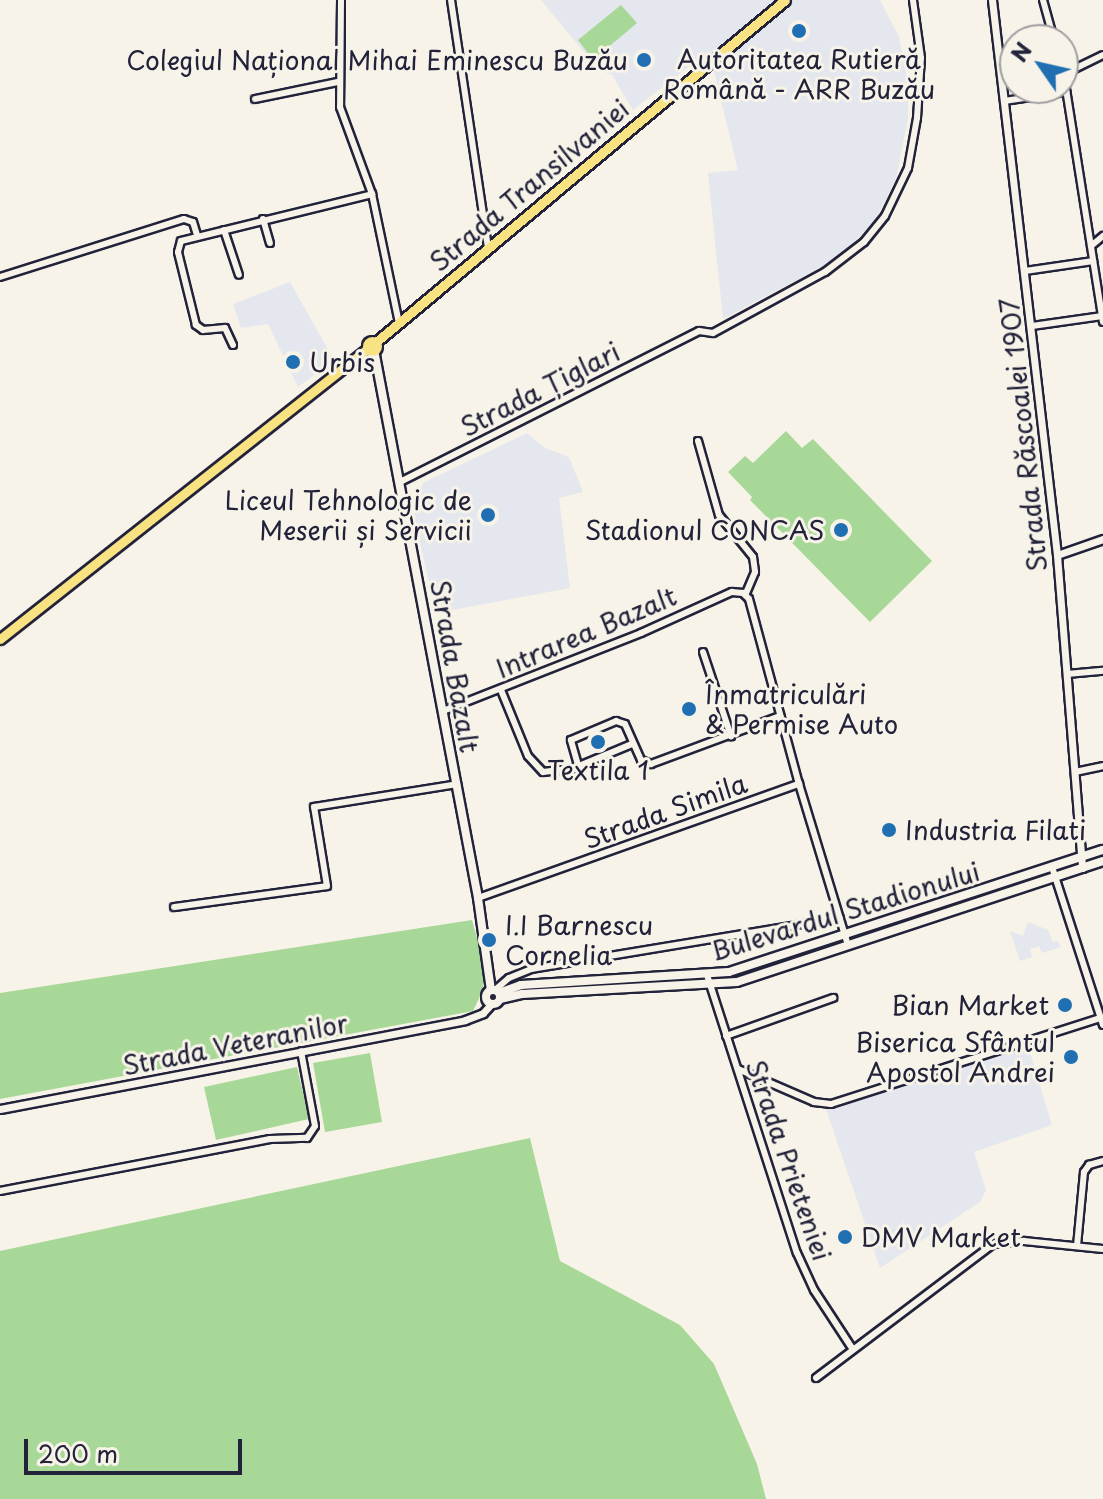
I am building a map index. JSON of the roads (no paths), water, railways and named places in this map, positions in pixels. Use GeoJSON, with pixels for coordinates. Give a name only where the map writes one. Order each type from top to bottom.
{"type":"FeatureCollection","features":[{"type":"Feature","properties":{"kind":"main road","name":"Strada Transilvaniei"},"geometry":{"type":"LineString","coordinates":[[0,639],[372,347],[785,0]]}},
{"type":"Feature","properties":{"kind":"main road","name":"Strada Bazalt"},"geometry":{"type":"LineString","coordinates":[[372,347],[457,784],[494,996]]}},
{"type":"Feature","properties":{"kind":"main road","name":"Bulevardul Stadionului"},"geometry":{"type":"LineString","coordinates":[[494,996],[521,985],[707,975],[748,967],[1103,850]]}},
{"type":"Feature","properties":{"kind":"main road","name":"Bulevardul Stadionului"},"geometry":{"type":"LineString","coordinates":[[494,996],[710,986],[751,978],[1103,861]]}},
{"type":"Feature","properties":{"kind":"street"},"geometry":{"type":"LineString","coordinates":[[341,0],[338,82],[342,115],[372,194],[399,323]]}},
{"type":"Feature","properties":{"kind":"street"},"geometry":{"type":"LineString","coordinates":[[451,0],[488,249]]}},
{"type":"Feature","properties":{"kind":"street","name":"Strada Țiglari"},"geometry":{"type":"LineString","coordinates":[[400,482],[699,331],[713,333],[825,272],[864,242],[885,216],[908,168],[917,118],[921,58],[913,0]]}},
{"type":"Feature","properties":{"kind":"street","name":"Strada Răscoalei 1907"},"geometry":{"type":"LineString","coordinates":[[992,0],[999,59]]}},
{"type":"Feature","properties":{"kind":"street"},"geometry":{"type":"LineString","coordinates":[[1043,0],[1050,24]]}},
{"type":"Feature","properties":{"kind":"street"},"geometry":{"type":"LineString","coordinates":[[1079,65],[1103,55]]}},
{"type":"Feature","properties":{"kind":"street"},"geometry":{"type":"LineString","coordinates":[[255,99],[338,82]]}},
{"type":"Feature","properties":{"kind":"street","name":"Strada Răscoalei 1907"},"geometry":{"type":"LineString","coordinates":[[1004,104],[1057,555],[1082,868]]}},
{"type":"Feature","properties":{"kind":"street"},"geometry":{"type":"LineString","coordinates":[[1032,326],[1102,319],[1101,292],[1093,261],[1068,104]]}},
{"type":"Feature","properties":{"kind":"street"},"geometry":{"type":"LineString","coordinates":[[233,345],[225,328],[203,330],[196,325],[178,252],[181,241],[372,194]]}},
{"type":"Feature","properties":{"kind":"street"},"geometry":{"type":"LineString","coordinates":[[0,277],[184,219],[193,222],[197,235]]}},
{"type":"Feature","properties":{"kind":"street"},"geometry":{"type":"LineString","coordinates":[[263,219],[270,243]]}},
{"type":"Feature","properties":{"kind":"street"},"geometry":{"type":"LineString","coordinates":[[224,230],[239,275]]}},
{"type":"Feature","properties":{"kind":"street"},"geometry":{"type":"LineString","coordinates":[[1091,246],[1103,236]]}},
{"type":"Feature","properties":{"kind":"street"},"geometry":{"type":"LineString","coordinates":[[1025,271],[1093,261]]}},
{"type":"Feature","properties":{"kind":"street"},"geometry":{"type":"LineString","coordinates":[[698,441],[719,515],[753,557],[755,572],[744,594],[848,945]]}},
{"type":"Feature","properties":{"kind":"street"},"geometry":{"type":"LineString","coordinates":[[1057,555],[1103,539]]}},
{"type":"Feature","properties":{"kind":"street","name":"Intrarea Bazalt"},"geometry":{"type":"LineString","coordinates":[[443,711],[501,690],[732,592],[744,594]]}},
{"type":"Feature","properties":{"kind":"street"},"geometry":{"type":"LineString","coordinates":[[703,652],[731,736]]}},
{"type":"Feature","properties":{"kind":"street"},"geometry":{"type":"LineString","coordinates":[[1067,674],[1103,671]]}},
{"type":"Feature","properties":{"kind":"street"},"geometry":{"type":"LineString","coordinates":[[501,690],[534,765],[543,772],[578,765],[632,744]]}},
{"type":"Feature","properties":{"kind":"street","name":"Strada Simila"},"geometry":{"type":"LineString","coordinates":[[578,765],[572,746],[577,735],[621,720],[641,760],[651,764],[780,716]]}},
{"type":"Feature","properties":{"kind":"street"},"geometry":{"type":"LineString","coordinates":[[1075,772],[1103,766]]}},
{"type":"Feature","properties":{"kind":"street"},"geometry":{"type":"LineString","coordinates":[[174,907],[327,886],[314,807],[457,784]]}},
{"type":"Feature","properties":{"kind":"street","name":"Strada Simila"},"geometry":{"type":"LineString","coordinates":[[478,898],[799,784]]}},
{"type":"Feature","properties":{"kind":"street"},"geometry":{"type":"LineString","coordinates":[[738,1069],[814,1102],[831,1104],[1030,1041],[1102,1022],[1052,867]]}},
{"type":"Feature","properties":{"kind":"street"},"geometry":{"type":"LineString","coordinates":[[494,996],[509,978],[531,969],[840,918]]}},
{"type":"Feature","properties":{"kind":"street","name":"Strada Prieteniei"},"geometry":{"type":"LineString","coordinates":[[707,975],[797,1253],[814,1290],[852,1348]]}},
{"type":"Feature","properties":{"kind":"street","name":"Strada Veteranilor"},"geometry":{"type":"LineString","coordinates":[[0,1109],[478,1015],[494,996]]}},
{"type":"Feature","properties":{"kind":"street"},"geometry":{"type":"LineString","coordinates":[[726,1036],[833,998]]}},
{"type":"Feature","properties":{"kind":"street"},"geometry":{"type":"LineString","coordinates":[[0,1191],[270,1139],[307,1138],[315,1126],[301,1051]]}},
{"type":"Feature","properties":{"kind":"street"},"geometry":{"type":"LineString","coordinates":[[1077,1246],[1084,1172],[1089,1165],[1103,1161]]}},
{"type":"Feature","properties":{"kind":"street"},"geometry":{"type":"LineString","coordinates":[[816,1378],[993,1244],[1024,1241],[1103,1249]]}},
{"type":"Feature","properties":{"kind":"place","name":"Autoritatea Rutieră Română - ARR Buzău"},"geometry":{"type":"Point","coordinates":[799,31]}},
{"type":"Feature","properties":{"kind":"place","name":"Colegiul Național Mihai Eminescu Buzău"},"geometry":{"type":"Point","coordinates":[644,60]}},
{"type":"Feature","properties":{"kind":"place","name":"Urbis"},"geometry":{"type":"Point","coordinates":[293,362]}},
{"type":"Feature","properties":{"kind":"place","name":"Liceul Tehnologic de Meserii și Servicii"},"geometry":{"type":"Point","coordinates":[488,515]}},
{"type":"Feature","properties":{"kind":"place","name":"Stadionul CONCAS"},"geometry":{"type":"Point","coordinates":[841,530]}},
{"type":"Feature","properties":{"kind":"place","name":"Înmatriculări & Permise Auto"},"geometry":{"type":"Point","coordinates":[689,709]}},
{"type":"Feature","properties":{"kind":"place","name":"Textila 1"},"geometry":{"type":"Point","coordinates":[598,742]}},
{"type":"Feature","properties":{"kind":"place","name":"Industria Filati"},"geometry":{"type":"Point","coordinates":[889,830]}},
{"type":"Feature","properties":{"kind":"place","name":"I.I Barnescu Cornelia"},"geometry":{"type":"Point","coordinates":[489,940]}},
{"type":"Feature","properties":{"kind":"place","name":"Bian Market"},"geometry":{"type":"Point","coordinates":[1065,1005]}},
{"type":"Feature","properties":{"kind":"place","name":"Biserica Sfântul Apostol Andrei"},"geometry":{"type":"Point","coordinates":[1071,1057]}},
{"type":"Feature","properties":{"kind":"place","name":"DMV Market"},"geometry":{"type":"Point","coordinates":[845,1237]}}]}
